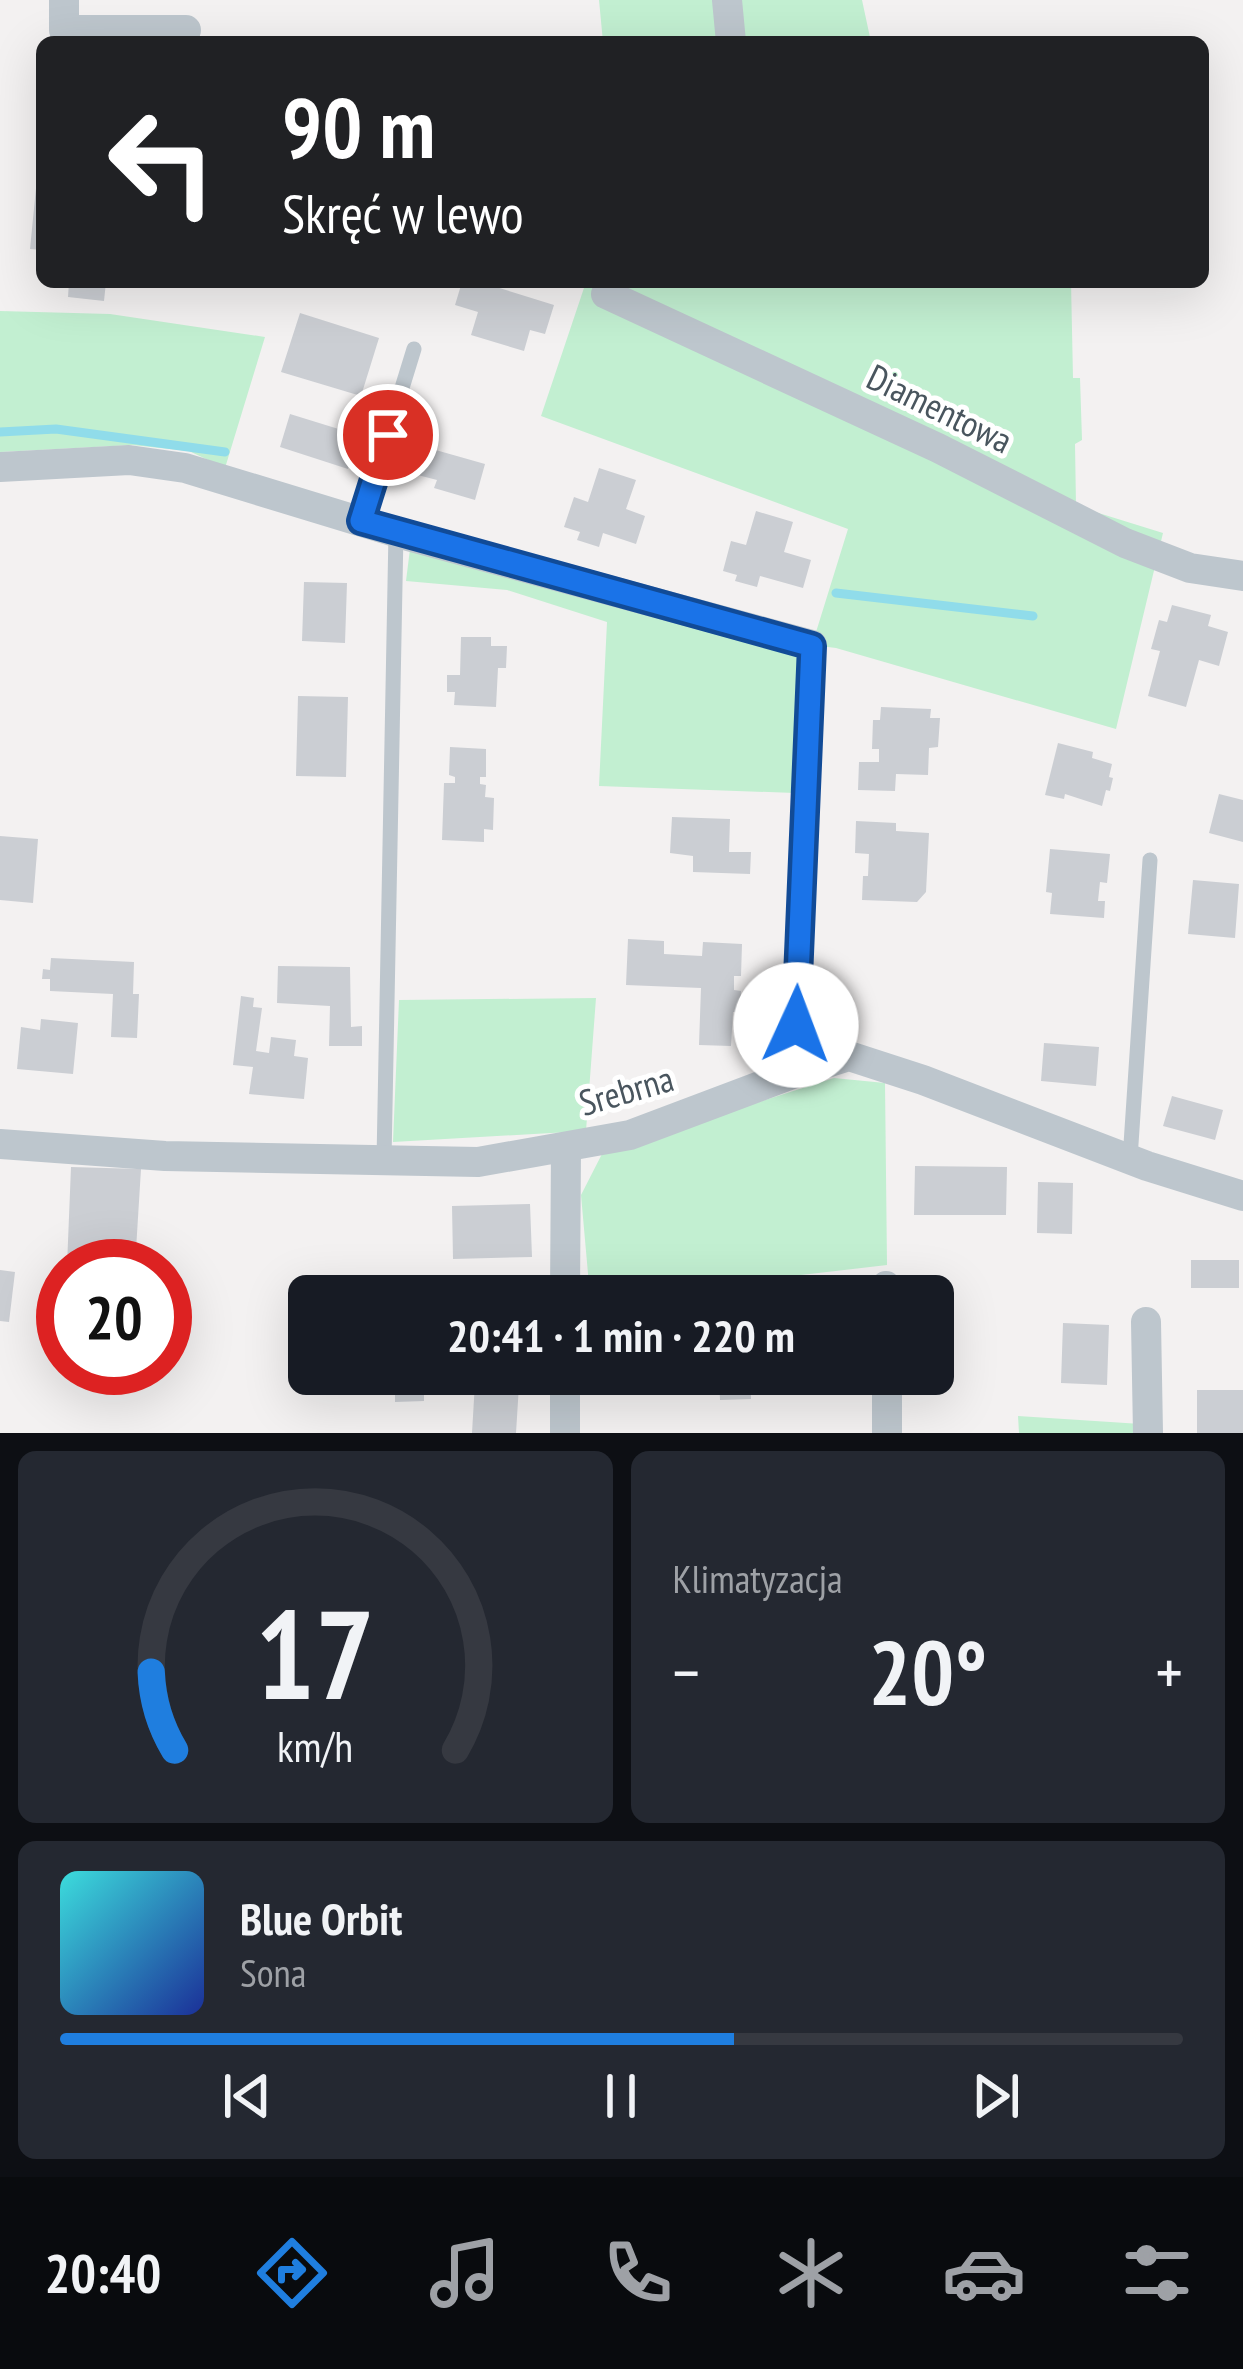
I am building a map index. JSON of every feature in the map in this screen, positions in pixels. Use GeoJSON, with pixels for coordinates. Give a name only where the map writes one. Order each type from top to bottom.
{"type":"FeatureCollection","features":[{"type":"Feature","properties":{"kind":"street"},"geometry":{"type":"LineString","coordinates":[[64,0],[64,30],[186,30]]}},
{"type":"Feature","properties":{"kind":"street"},"geometry":{"type":"LineString","coordinates":[[727,0],[730,36]]}},
{"type":"Feature","properties":{"kind":"street","name":"Diamentowa"},"geometry":{"type":"LineString","coordinates":[[606,294],[938,448],[1125,543],[1190,568],[1243,576]]}},
{"type":"Feature","properties":{"kind":"street"},"geometry":{"type":"LineString","coordinates":[[0,467],[129,460],[185,468],[397,532],[812,646]]}},
{"type":"Feature","properties":{"kind":"street","name":"Srebrna"},"geometry":{"type":"LineString","coordinates":[[0,1144],[164,1156],[478,1162],[630,1136],[849,1056],[1130,1160],[1243,1196]]}},
{"type":"Feature","properties":{"kind":"street"},"geometry":{"type":"LineString","coordinates":[[566,1147],[566,1275]]}},
{"type":"Feature","properties":{"kind":"street"},"geometry":{"type":"LineString","coordinates":[[1147,1322],[1148,1433]]}},
{"type":"Feature","properties":{"kind":"street"},"geometry":{"type":"LineString","coordinates":[[565,1395],[565,1433]]}},
{"type":"Feature","properties":{"kind":"street"},"geometry":{"type":"LineString","coordinates":[[886,1395],[886,1433]]}},
{"type":"Feature","properties":{"kind":"lane"},"geometry":{"type":"LineString","coordinates":[[361,521],[414,349]]}},
{"type":"Feature","properties":{"kind":"lane"},"geometry":{"type":"LineString","coordinates":[[384,1160],[397,532]]}},
{"type":"Feature","properties":{"kind":"lane"},"geometry":{"type":"LineString","coordinates":[[795,1073],[812,646]]}},
{"type":"Feature","properties":{"kind":"lane"},"geometry":{"type":"LineString","coordinates":[[1130,1160],[1150,860]]}},
{"type":"Feature","properties":{"kind":"green space"},"geometry":{"type":"Polygon","coordinates":[[[599,0],[862,0],[870,36],[602,36],[599,0]]]}},
{"type":"Feature","properties":{"kind":"green space"},"geometry":{"type":"Polygon","coordinates":[[[584,288],[1071,288],[1073,378],[1080,378],[1082,440],[1075,444],[1076,506],[1163,533],[1116,729],[812,645],[848,529],[541,416],[584,288]]]}},
{"type":"Feature","properties":{"kind":"green space"},"geometry":{"type":"Polygon","coordinates":[[[0,311],[110,314],[265,337],[225,468],[189,451],[132,445],[0,452],[0,311]]]}},
{"type":"Feature","properties":{"kind":"green space"},"geometry":{"type":"Polygon","coordinates":[[[410,549],[805,658],[795,793],[599,786],[607,622],[507,590],[406,581],[410,549]]]}},
{"type":"Feature","properties":{"kind":"green space"},"geometry":{"type":"Polygon","coordinates":[[[596,998],[586,1131],[393,1142],[399,1000],[596,998]]]}},
{"type":"Feature","properties":{"kind":"green space"},"geometry":{"type":"Polygon","coordinates":[[[834,1078],[885,1083],[887,1265],[802,1275],[588,1275],[581,1195],[603,1152],[834,1078]]]}},
{"type":"Feature","properties":{"kind":"green space"},"geometry":{"type":"Polygon","coordinates":[[[1018,1416],[1141,1424],[1141,1433],[1019,1433],[1018,1416]]]}},
{"type":"Feature","properties":{"kind":"building"},"geometry":{"type":"Polygon","coordinates":[[[36,188],[36,250],[30,249],[36,188]]]}},
{"type":"Feature","properties":{"kind":"building"},"geometry":{"type":"Polygon","coordinates":[[[69,288],[105,288],[104,301],[68,297],[69,288]]]}},
{"type":"Feature","properties":{"kind":"building"},"geometry":{"type":"Polygon","coordinates":[[[460,288],[499,288],[554,305],[545,334],[530,330],[524,351],[471,335],[478,312],[455,305],[460,288]]]}},
{"type":"Feature","properties":{"kind":"building"},"geometry":{"type":"Polygon","coordinates":[[[300,313],[379,338],[361,396],[281,372],[300,313]]]}},
{"type":"Feature","properties":{"kind":"building"},"geometry":{"type":"Polygon","coordinates":[[[290,414],[358,435],[348,469],[280,447],[290,414]]]}},
{"type":"Feature","properties":{"kind":"building"},"geometry":{"type":"Polygon","coordinates":[[[418,445],[485,464],[475,500],[434,488],[437,480],[410,473],[418,445]]]}},
{"type":"Feature","properties":{"kind":"building"},"geometry":{"type":"Polygon","coordinates":[[[599,468],[636,480],[626,509],[645,516],[636,544],[603,533],[599,547],[577,540],[580,532],[564,527],[574,497],[588,502],[599,468]]]}},
{"type":"Feature","properties":{"kind":"building"},"geometry":{"type":"Polygon","coordinates":[[[756,511],[793,522],[784,552],[811,560],[803,588],[760,576],[757,587],[735,581],[737,575],[723,571],[731,541],[746,545],[756,511]]]}},
{"type":"Feature","properties":{"kind":"building"},"geometry":{"type":"Polygon","coordinates":[[[304,582],[347,583],[345,643],[302,641],[304,582]]]}},
{"type":"Feature","properties":{"kind":"building"},"geometry":{"type":"Polygon","coordinates":[[[1172,605],[1211,615],[1208,626],[1228,632],[1219,666],[1199,660],[1186,707],[1148,696],[1160,651],[1151,649],[1159,620],[1167,622],[1172,605]]]}},
{"type":"Feature","properties":{"kind":"building"},"geometry":{"type":"Polygon","coordinates":[[[461,637],[491,637],[491,646],[507,646],[506,668],[498,668],[496,707],[454,705],[455,692],[447,692],[447,675],[460,675],[461,637]]]}},
{"type":"Feature","properties":{"kind":"building"},"geometry":{"type":"Polygon","coordinates":[[[298,696],[348,697],[346,777],[296,776],[298,696]]]}},
{"type":"Feature","properties":{"kind":"building"},"geometry":{"type":"Polygon","coordinates":[[[881,707],[931,709],[930,718],[940,718],[938,747],[929,748],[928,775],[896,774],[895,791],[858,790],[859,762],[879,762],[879,749],[872,749],[873,720],[880,720],[881,707]]]}},
{"type":"Feature","properties":{"kind":"building"},"geometry":{"type":"Polygon","coordinates":[[[1058,743],[1093,752],[1092,758],[1112,764],[1110,791],[1106,790],[1102,806],[1065,794],[1064,799],[1045,795],[1058,743]]]}},
{"type":"Feature","properties":{"kind":"building"},"geometry":{"type":"Polygon","coordinates":[[[450,747],[486,749],[486,777],[480,777],[480,784],[486,785],[485,797],[494,798],[493,830],[484,829],[484,842],[442,840],[444,783],[455,783],[449,775],[450,747]]]}},
{"type":"Feature","properties":{"kind":"building"},"geometry":{"type":"Polygon","coordinates":[[[1219,794],[1243,800],[1243,842],[1209,833],[1219,794]]]}},
{"type":"Feature","properties":{"kind":"building"},"geometry":{"type":"Polygon","coordinates":[[[672,817],[730,819],[729,852],[751,852],[750,874],[693,872],[693,856],[670,853],[672,817]]]}},
{"type":"Feature","properties":{"kind":"building"},"geometry":{"type":"Polygon","coordinates":[[[856,821],[896,823],[896,831],[929,833],[926,892],[917,902],[862,900],[869,854],[855,853],[856,821]]]}},
{"type":"Feature","properties":{"kind":"building"},"geometry":{"type":"Polygon","coordinates":[[[0,836],[38,839],[33,903],[0,900],[0,836]]]}},
{"type":"Feature","properties":{"kind":"building"},"geometry":{"type":"Polygon","coordinates":[[[1050,849],[1110,854],[1107,883],[1100,882],[1098,901],[1105,901],[1104,918],[1050,914],[1052,893],[1046,892],[1050,849]]]}},
{"type":"Feature","properties":{"kind":"building"},"geometry":{"type":"Polygon","coordinates":[[[1193,880],[1239,884],[1235,938],[1188,934],[1193,880]]]}},
{"type":"Feature","properties":{"kind":"building"},"geometry":{"type":"Polygon","coordinates":[[[628,939],[664,941],[664,954],[702,956],[703,942],[742,944],[741,976],[734,976],[734,990],[741,991],[740,1012],[733,1012],[731,1046],[699,1045],[701,988],[626,985],[628,939]]]}},
{"type":"Feature","properties":{"kind":"building"},"geometry":{"type":"Polygon","coordinates":[[[51,958],[134,962],[133,994],[139,994],[137,1038],[111,1037],[113,994],[50,991],[50,979],[42,979],[43,969],[50,970],[51,958]]]}},
{"type":"Feature","properties":{"kind":"building"},"geometry":{"type":"Polygon","coordinates":[[[278,966],[350,967],[351,1027],[362,1026],[362,1046],[329,1046],[330,1006],[277,1003],[278,966]]]}},
{"type":"Feature","properties":{"kind":"building"},"geometry":{"type":"Polygon","coordinates":[[[241,996],[254,998],[253,1007],[262,1008],[256,1051],[269,1053],[271,1037],[296,1040],[294,1056],[308,1058],[304,1099],[249,1094],[253,1067],[233,1065],[241,996]]]}},
{"type":"Feature","properties":{"kind":"building"},"geometry":{"type":"Polygon","coordinates":[[[41,1019],[78,1023],[73,1074],[17,1069],[21,1027],[40,1030],[41,1019]]]}},
{"type":"Feature","properties":{"kind":"building"},"geometry":{"type":"Polygon","coordinates":[[[1044,1043],[1099,1047],[1096,1086],[1041,1081],[1044,1043]]]}},
{"type":"Feature","properties":{"kind":"building"},"geometry":{"type":"Polygon","coordinates":[[[1172,1096],[1223,1110],[1215,1140],[1163,1126],[1172,1096]]]}},
{"type":"Feature","properties":{"kind":"building"},"geometry":{"type":"Polygon","coordinates":[[[915,1166],[1007,1167],[1006,1215],[914,1215],[915,1166]]]}},
{"type":"Feature","properties":{"kind":"building"},"geometry":{"type":"Polygon","coordinates":[[[71,1167],[141,1169],[137,1239],[68,1239],[71,1167]]]}},
{"type":"Feature","properties":{"kind":"building"},"geometry":{"type":"Polygon","coordinates":[[[1038,1182],[1073,1183],[1072,1234],[1037,1233],[1038,1182]]]}},
{"type":"Feature","properties":{"kind":"building"},"geometry":{"type":"Polygon","coordinates":[[[530,1204],[532,1257],[453,1259],[452,1206],[530,1204]]]}},
{"type":"Feature","properties":{"kind":"building"},"geometry":{"type":"Polygon","coordinates":[[[1191,1260],[1239,1260],[1239,1288],[1191,1288],[1191,1260]]]}},
{"type":"Feature","properties":{"kind":"building"},"geometry":{"type":"Polygon","coordinates":[[[0,1270],[15,1272],[9,1322],[0,1321],[0,1270]]]}},
{"type":"Feature","properties":{"kind":"building"},"geometry":{"type":"Polygon","coordinates":[[[1063,1323],[1109,1325],[1107,1385],[1061,1383],[1063,1323]]]}},
{"type":"Feature","properties":{"kind":"building"},"geometry":{"type":"Polygon","coordinates":[[[1197,1390],[1243,1390],[1243,1433],[1197,1433],[1197,1390]]]}},
{"type":"Feature","properties":{"kind":"building"},"geometry":{"type":"Polygon","coordinates":[[[395,1395],[424,1395],[424,1401],[395,1402],[395,1395]]]}},
{"type":"Feature","properties":{"kind":"building"},"geometry":{"type":"Polygon","coordinates":[[[474,1395],[518,1395],[516,1433],[472,1433],[474,1395]]]}},
{"type":"Feature","properties":{"kind":"building"},"geometry":{"type":"Polygon","coordinates":[[[720,1395],[751,1395],[751,1399],[720,1400],[720,1395]]]}},
{"type":"Feature","properties":{"kind":"waterway"},"geometry":{"type":"LineString","coordinates":[[0,432],[56,429],[225,452]]}},
{"type":"Feature","properties":{"kind":"waterway"},"geometry":{"type":"LineString","coordinates":[[836,593],[1033,616]]}},
{"type":"Feature","properties":{"kind":"route"},"geometry":{"type":"LineString","coordinates":[[388,435],[361,521],[812,646],[796,1025]]}}]}
